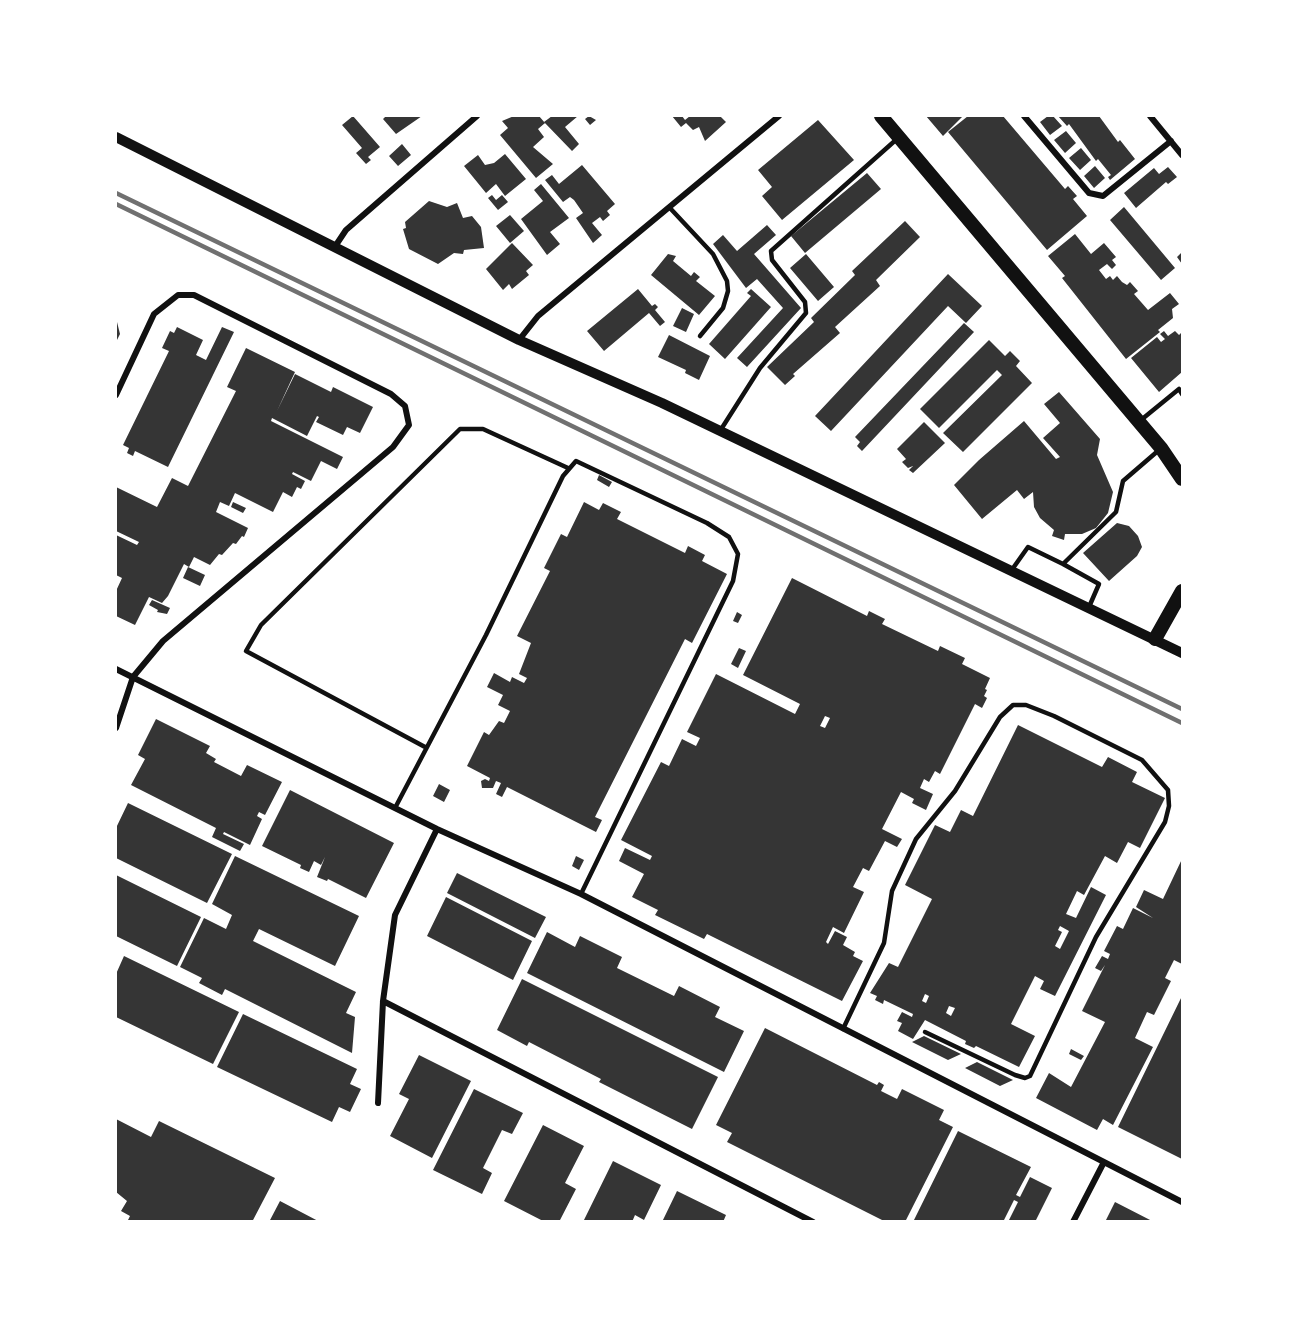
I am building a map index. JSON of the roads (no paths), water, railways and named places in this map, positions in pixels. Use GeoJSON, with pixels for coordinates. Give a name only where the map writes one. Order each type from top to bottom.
{"type":"FeatureCollection","features":[{"type":"Feature","properties":{"kind":"main road"},"geometry":{"type":"LineString","coordinates":[[881,116],[1139,422],[1182,468]]}},
{"type":"Feature","properties":{"kind":"main road"},"geometry":{"type":"LineString","coordinates":[[1163,450],[1182,479]]}},
{"type":"Feature","properties":{"kind":"main road"},"geometry":{"type":"LineString","coordinates":[[1155,639],[1182,594]]}},
{"type":"Feature","properties":{"kind":"street"},"geometry":{"type":"LineString","coordinates":[[334,248],[346,230],[477,116]]}},
{"type":"Feature","properties":{"kind":"street"},"geometry":{"type":"LineString","coordinates":[[519,340],[538,316],[779,116]]}},
{"type":"Feature","properties":{"kind":"street"},"geometry":{"type":"LineString","coordinates":[[1024,116],[1089,193],[1103,196],[1171,141]]}},
{"type":"Feature","properties":{"kind":"street"},"geometry":{"type":"LineString","coordinates":[[1150,116],[1182,155]]}},
{"type":"Feature","properties":{"kind":"street"},"geometry":{"type":"LineString","coordinates":[[116,137],[250,202],[334,248],[519,340],[720,431],[1182,653]]}},
{"type":"Feature","properties":{"kind":"street"},"geometry":{"type":"LineString","coordinates":[[116,395],[154,314],[178,295],[194,296],[391,394],[405,406],[409,418],[406,430],[393,447],[163,641],[133,677],[116,728]]}},
{"type":"Feature","properties":{"kind":"street"},"geometry":{"type":"LineString","coordinates":[[116,669],[437,829],[581,894],[1182,1202]]}},
{"type":"Feature","properties":{"kind":"street"},"geometry":{"type":"LineString","coordinates":[[378,1102],[383,1001],[395,915],[437,829]]}},
{"type":"Feature","properties":{"kind":"street"},"geometry":{"type":"LineString","coordinates":[[383,1001],[813,1221]]}},
{"type":"Feature","properties":{"kind":"street"},"geometry":{"type":"LineString","coordinates":[[1073,1221],[1104,1162]]}},
{"type":"Feature","properties":{"kind":"lane"},"geometry":{"type":"LineString","coordinates":[[720,431],[760,368],[806,313],[805,302],[772,260],[771,251],[899,137]]}},
{"type":"Feature","properties":{"kind":"lane"},"geometry":{"type":"LineString","coordinates":[[668,206],[713,254],[727,281],[728,291],[723,308],[700,336]]}},
{"type":"Feature","properties":{"kind":"lane"},"geometry":{"type":"LineString","coordinates":[[1139,422],[1179,389],[1182,394]]}},
{"type":"Feature","properties":{"kind":"lane"},"geometry":{"type":"LineString","coordinates":[[425,747],[246,651],[261,625],[460,429],[483,429],[568,468]]}},
{"type":"Feature","properties":{"kind":"lane"},"geometry":{"type":"LineString","coordinates":[[1063,564],[1116,512],[1123,481],[1163,450]]}},
{"type":"Feature","properties":{"kind":"lane"},"geometry":{"type":"LineString","coordinates":[[395,808],[425,747],[486,635],[568,468],[576,461],[707,523],[729,537],[738,554],[733,581],[581,894]]}},
{"type":"Feature","properties":{"kind":"lane"},"geometry":{"type":"LineString","coordinates":[[1011,571],[1028,547],[1100,584],[1089,607]]}},
{"type":"Feature","properties":{"kind":"lane"},"geometry":{"type":"LineString","coordinates":[[843,1029],[884,944],[892,891],[916,839],[955,792],[1000,717],[1013,705],[1026,705],[1054,716],[1142,760],[1168,790],[1169,806],[1166,822],[1096,937],[1030,1076],[1025,1078],[1015,1075],[925,1032]]}},
{"type":"Feature","properties":{"kind":"railway"},"geometry":{"type":"LineString","coordinates":[[116,193],[1182,709]]}},
{"type":"Feature","properties":{"kind":"railway"},"geometry":{"type":"LineString","coordinates":[[116,204],[1182,723]]}}]}
